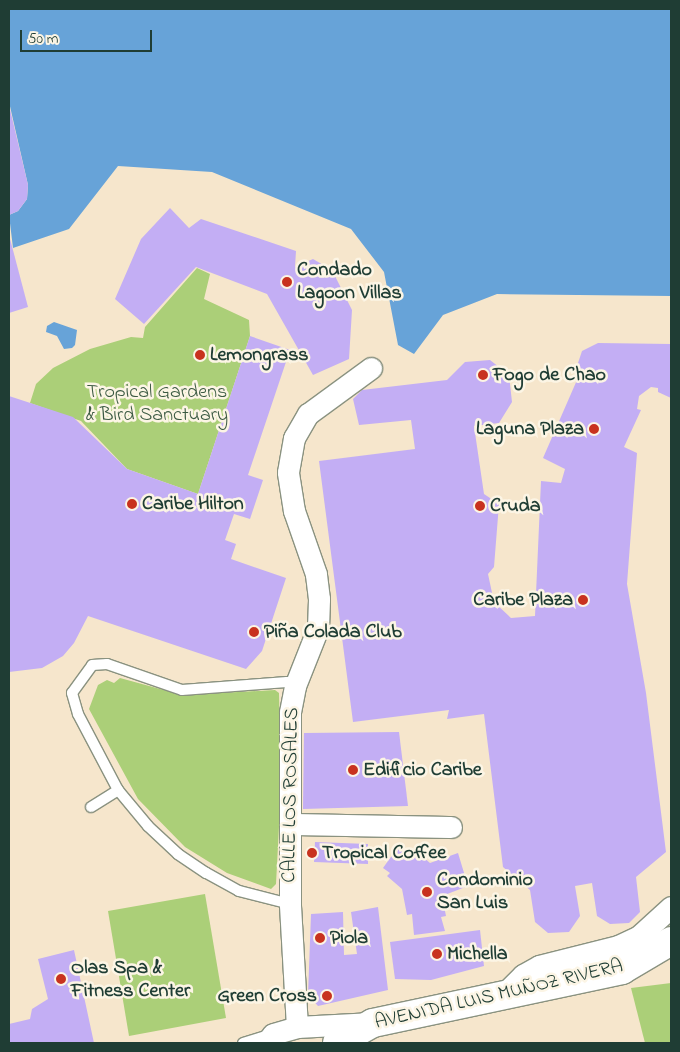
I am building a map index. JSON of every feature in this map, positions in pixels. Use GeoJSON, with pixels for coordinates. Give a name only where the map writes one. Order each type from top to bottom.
{"type":"FeatureCollection","features":[{"type":"Feature","properties":{"kind":"main road","name":"AVENIDA LUIS MUÑOZ RIVERA"},"geometry":{"type":"LineString","coordinates":[[337,1043],[373,1023],[622,970],[671,941]]}},
{"type":"Feature","properties":{"kind":"street","name":"CALLE LOS ROSALES"},"geometry":{"type":"LineString","coordinates":[[297,1027],[290,904],[292,824],[290,712],[295,686],[318,628],[319,599],[316,574],[294,510],[288,472],[294,438],[308,414],[371,368]]}},
{"type":"Feature","properties":{"kind":"street"},"geometry":{"type":"LineString","coordinates":[[292,824],[451,827]]}},
{"type":"Feature","properties":{"kind":"street"},"geometry":{"type":"LineString","coordinates":[[504,994],[523,975],[539,966],[618,946],[639,936],[671,907]]}},
{"type":"Feature","properties":{"kind":"street"},"geometry":{"type":"LineString","coordinates":[[270,1039],[297,1027],[373,1023]]}},
{"type":"Feature","properties":{"kind":"lane"},"geometry":{"type":"LineString","coordinates":[[290,904],[239,891],[206,873],[178,854],[118,790],[78,714],[72,692],[92,665],[107,664],[182,690],[287,682],[295,686]]}},
{"type":"Feature","properties":{"kind":"lane"},"geometry":{"type":"LineString","coordinates":[[91,807],[118,790]]}},
{"type":"Feature","properties":{"kind":"lane"},"geometry":{"type":"LineString","coordinates":[[242,1043],[270,1039]]}},
{"type":"Feature","properties":{"kind":"green space","name":"Tropical Gardens & Bird Sanctuary"},"geometry":{"type":"Polygon","coordinates":[[[197,268],[210,274],[204,299],[249,320],[250,336],[198,494],[127,469],[81,421],[30,403],[36,384],[53,368],[90,349],[131,337],[143,338],[145,327],[197,268]]]}},
{"type":"Feature","properties":{"kind":"green space"},"geometry":{"type":"Polygon","coordinates":[[[120,678],[182,695],[275,690],[279,693],[281,788],[276,884],[271,889],[227,873],[185,847],[138,799],[89,709],[98,685],[107,680],[114,683],[120,678]]]}},
{"type":"Feature","properties":{"kind":"green space"},"geometry":{"type":"Polygon","coordinates":[[[205,894],[226,1018],[129,1036],[108,911],[205,894]]]}},
{"type":"Feature","properties":{"kind":"green space"},"geometry":{"type":"Polygon","coordinates":[[[671,983],[671,1043],[645,1043],[631,988],[671,983]]]}},
{"type":"Feature","properties":{"kind":"water"},"geometry":{"type":"Polygon","coordinates":[[[9,9],[671,9],[671,296],[497,294],[443,315],[414,354],[398,345],[384,272],[351,229],[212,172],[118,166],[69,229],[13,248],[9,215],[18,211],[27,199],[28,185],[9,102],[9,9]]]}},
{"type":"Feature","properties":{"kind":"water"},"geometry":{"type":"Polygon","coordinates":[[[54,322],[77,330],[75,345],[72,348],[64,349],[57,336],[46,332],[47,326],[54,322]]]}},
{"type":"Feature","properties":{"kind":"building"},"geometry":{"type":"Polygon","coordinates":[[[9,105],[28,185],[27,199],[18,211],[9,215],[9,105]]]}},
{"type":"Feature","properties":{"kind":"building","name":"Condado Lagoon Villas"},"geometry":{"type":"Polygon","coordinates":[[[170,208],[189,228],[201,219],[296,251],[295,267],[313,259],[332,270],[352,310],[349,359],[313,375],[267,294],[196,267],[144,324],[115,299],[141,239],[170,208]]]}},
{"type":"Feature","properties":{"kind":"building"},"geometry":{"type":"Polygon","coordinates":[[[9,235],[28,307],[9,313],[9,235]]]}},
{"type":"Feature","properties":{"kind":"building","name":"Caribe Hilton"},"geometry":{"type":"Polygon","coordinates":[[[250,336],[290,350],[248,475],[263,480],[250,519],[234,514],[225,540],[236,544],[231,559],[286,578],[262,651],[246,669],[88,616],[74,643],[63,656],[42,668],[9,672],[9,396],[73,417],[127,469],[198,494],[250,336]]]}},
{"type":"Feature","properties":{"kind":"building"},"geometry":{"type":"Polygon","coordinates":[[[598,343],[671,344],[671,398],[658,392],[658,388],[651,387],[639,396],[637,409],[641,410],[624,447],[637,453],[627,584],[646,693],[666,852],[636,877],[640,912],[629,923],[610,924],[597,916],[592,883],[575,886],[580,916],[569,932],[548,933],[535,922],[530,890],[503,867],[484,714],[447,719],[449,710],[353,722],[319,461],[415,449],[411,420],[359,425],[353,399],[362,390],[447,380],[465,362],[490,360],[509,375],[512,402],[499,423],[474,426],[484,494],[499,504],[494,567],[488,574],[494,602],[511,618],[535,616],[541,481],[561,483],[565,469],[543,458],[577,380],[575,372],[582,351],[598,343]]]}},
{"type":"Feature","properties":{"kind":"building","name":"Edificio Caribe"},"geometry":{"type":"Polygon","coordinates":[[[399,732],[408,806],[303,809],[304,733],[399,732]]]}},
{"type":"Feature","properties":{"kind":"building"},"geometry":{"type":"Polygon","coordinates":[[[315,842],[368,844],[368,864],[314,862],[315,842]]]}},
{"type":"Feature","properties":{"kind":"building","name":"Condominio San Luis"},"geometry":{"type":"Polygon","coordinates":[[[398,847],[411,858],[416,851],[430,863],[458,853],[468,886],[442,896],[446,916],[441,917],[445,931],[414,935],[412,914],[407,915],[402,889],[387,876],[390,873],[383,868],[398,847]]]}},
{"type":"Feature","properties":{"kind":"building"},"geometry":{"type":"Polygon","coordinates":[[[378,907],[388,990],[318,1006],[308,995],[311,914],[343,912],[344,955],[357,954],[351,912],[378,907]]]}},
{"type":"Feature","properties":{"kind":"building","name":"Michella"},"geometry":{"type":"Polygon","coordinates":[[[480,930],[484,966],[431,980],[395,979],[390,942],[480,930]]]}},
{"type":"Feature","properties":{"kind":"building","name":"Olas Spa & Fitness Center"},"geometry":{"type":"Polygon","coordinates":[[[74,950],[94,1043],[9,1043],[9,1024],[30,1019],[32,1009],[48,999],[38,959],[74,950]]]}},
{"type":"Feature","properties":{"kind":"place","name":"Condado Lagoon Villas"},"geometry":{"type":"Point","coordinates":[287,282]}},
{"type":"Feature","properties":{"kind":"place","name":"Lemongrass"},"geometry":{"type":"Point","coordinates":[200,355]}},
{"type":"Feature","properties":{"kind":"place","name":"Fogo de Chao"},"geometry":{"type":"Point","coordinates":[483,375]}},
{"type":"Feature","properties":{"kind":"place","name":"Laguna Plaza"},"geometry":{"type":"Point","coordinates":[594,429]}},
{"type":"Feature","properties":{"kind":"place","name":"Caribe Hilton"},"geometry":{"type":"Point","coordinates":[132,504]}},
{"type":"Feature","properties":{"kind":"place","name":"Cruda"},"geometry":{"type":"Point","coordinates":[480,506]}},
{"type":"Feature","properties":{"kind":"place","name":"Caribe Plaza"},"geometry":{"type":"Point","coordinates":[583,600]}},
{"type":"Feature","properties":{"kind":"place","name":"Piña Colada Club"},"geometry":{"type":"Point","coordinates":[254,632]}},
{"type":"Feature","properties":{"kind":"place","name":"Edificio Caribe"},"geometry":{"type":"Point","coordinates":[353,770]}},
{"type":"Feature","properties":{"kind":"place","name":"Tropical Coffee"},"geometry":{"type":"Point","coordinates":[312,853]}},
{"type":"Feature","properties":{"kind":"place","name":"Condominio San Luis"},"geometry":{"type":"Point","coordinates":[427,892]}},
{"type":"Feature","properties":{"kind":"place","name":"Piola"},"geometry":{"type":"Point","coordinates":[320,938]}},
{"type":"Feature","properties":{"kind":"place","name":"Michella"},"geometry":{"type":"Point","coordinates":[437,954]}},
{"type":"Feature","properties":{"kind":"place","name":"Olas Spa & Fitness Center"},"geometry":{"type":"Point","coordinates":[61,979]}},
{"type":"Feature","properties":{"kind":"place","name":"Green Cross"},"geometry":{"type":"Point","coordinates":[327,996]}}]}
